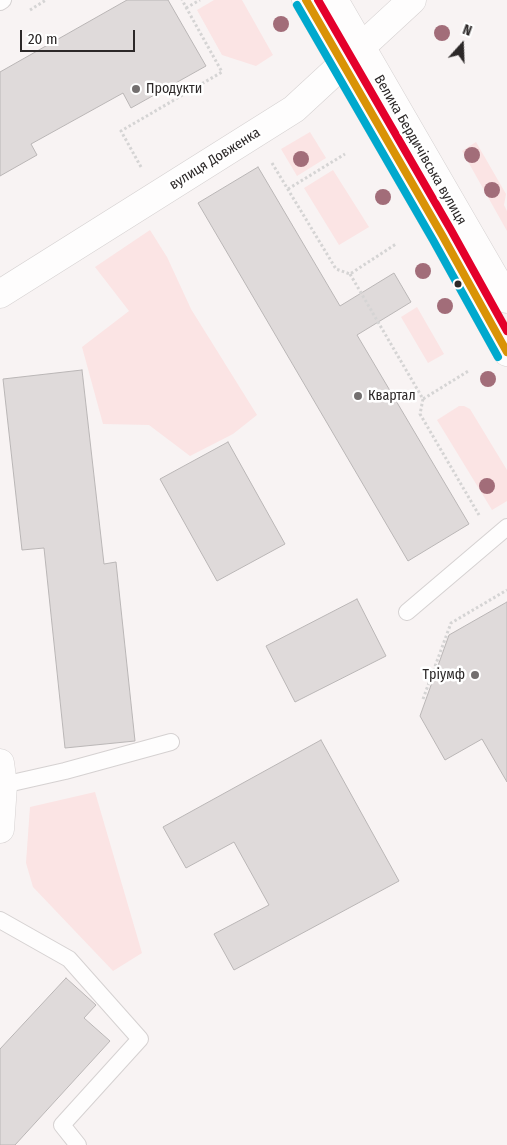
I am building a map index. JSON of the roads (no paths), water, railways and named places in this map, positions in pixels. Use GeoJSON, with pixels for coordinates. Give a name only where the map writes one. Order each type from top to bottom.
{"type":"FeatureCollection","features":[{"type":"Feature","properties":{"kind":"main road","name":"Велика Бердичівська вулиця"},"geometry":{"type":"LineString","coordinates":[[306,0],[352,56],[507,299]]}},
{"type":"Feature","properties":{"kind":"main road","name":"Велика Бердичівська вулиця"},"geometry":{"type":"LineString","coordinates":[[334,0],[352,56],[438,227],[507,352]]}},
{"type":"Feature","properties":{"kind":"main road","name":"вулиця Довженка"},"geometry":{"type":"LineString","coordinates":[[0,294],[294,109],[412,0]]}},
{"type":"Feature","properties":{"kind":"main road"},"geometry":{"type":"LineString","coordinates":[[0,829],[2,774]]}},
{"type":"Feature","properties":{"kind":"lane"},"geometry":{"type":"LineString","coordinates":[[407,612],[507,527]]}},
{"type":"Feature","properties":{"kind":"lane"},"geometry":{"type":"LineString","coordinates":[[2,774],[65,772],[171,742]]}},
{"type":"Feature","properties":{"kind":"lane"},"geometry":{"type":"LineString","coordinates":[[0,920],[70,959],[140,1039],[62,1125],[78,1145]]}},
{"type":"Feature","properties":{"kind":"place","name":"Продукти"},"geometry":{"type":"Point","coordinates":[136,89]}},
{"type":"Feature","properties":{"kind":"place","name":"Квартал"},"geometry":{"type":"Point","coordinates":[358,396]}},
{"type":"Feature","properties":{"kind":"place","name":"Тріумф"},"geometry":{"type":"Point","coordinates":[475,675]}}]}
